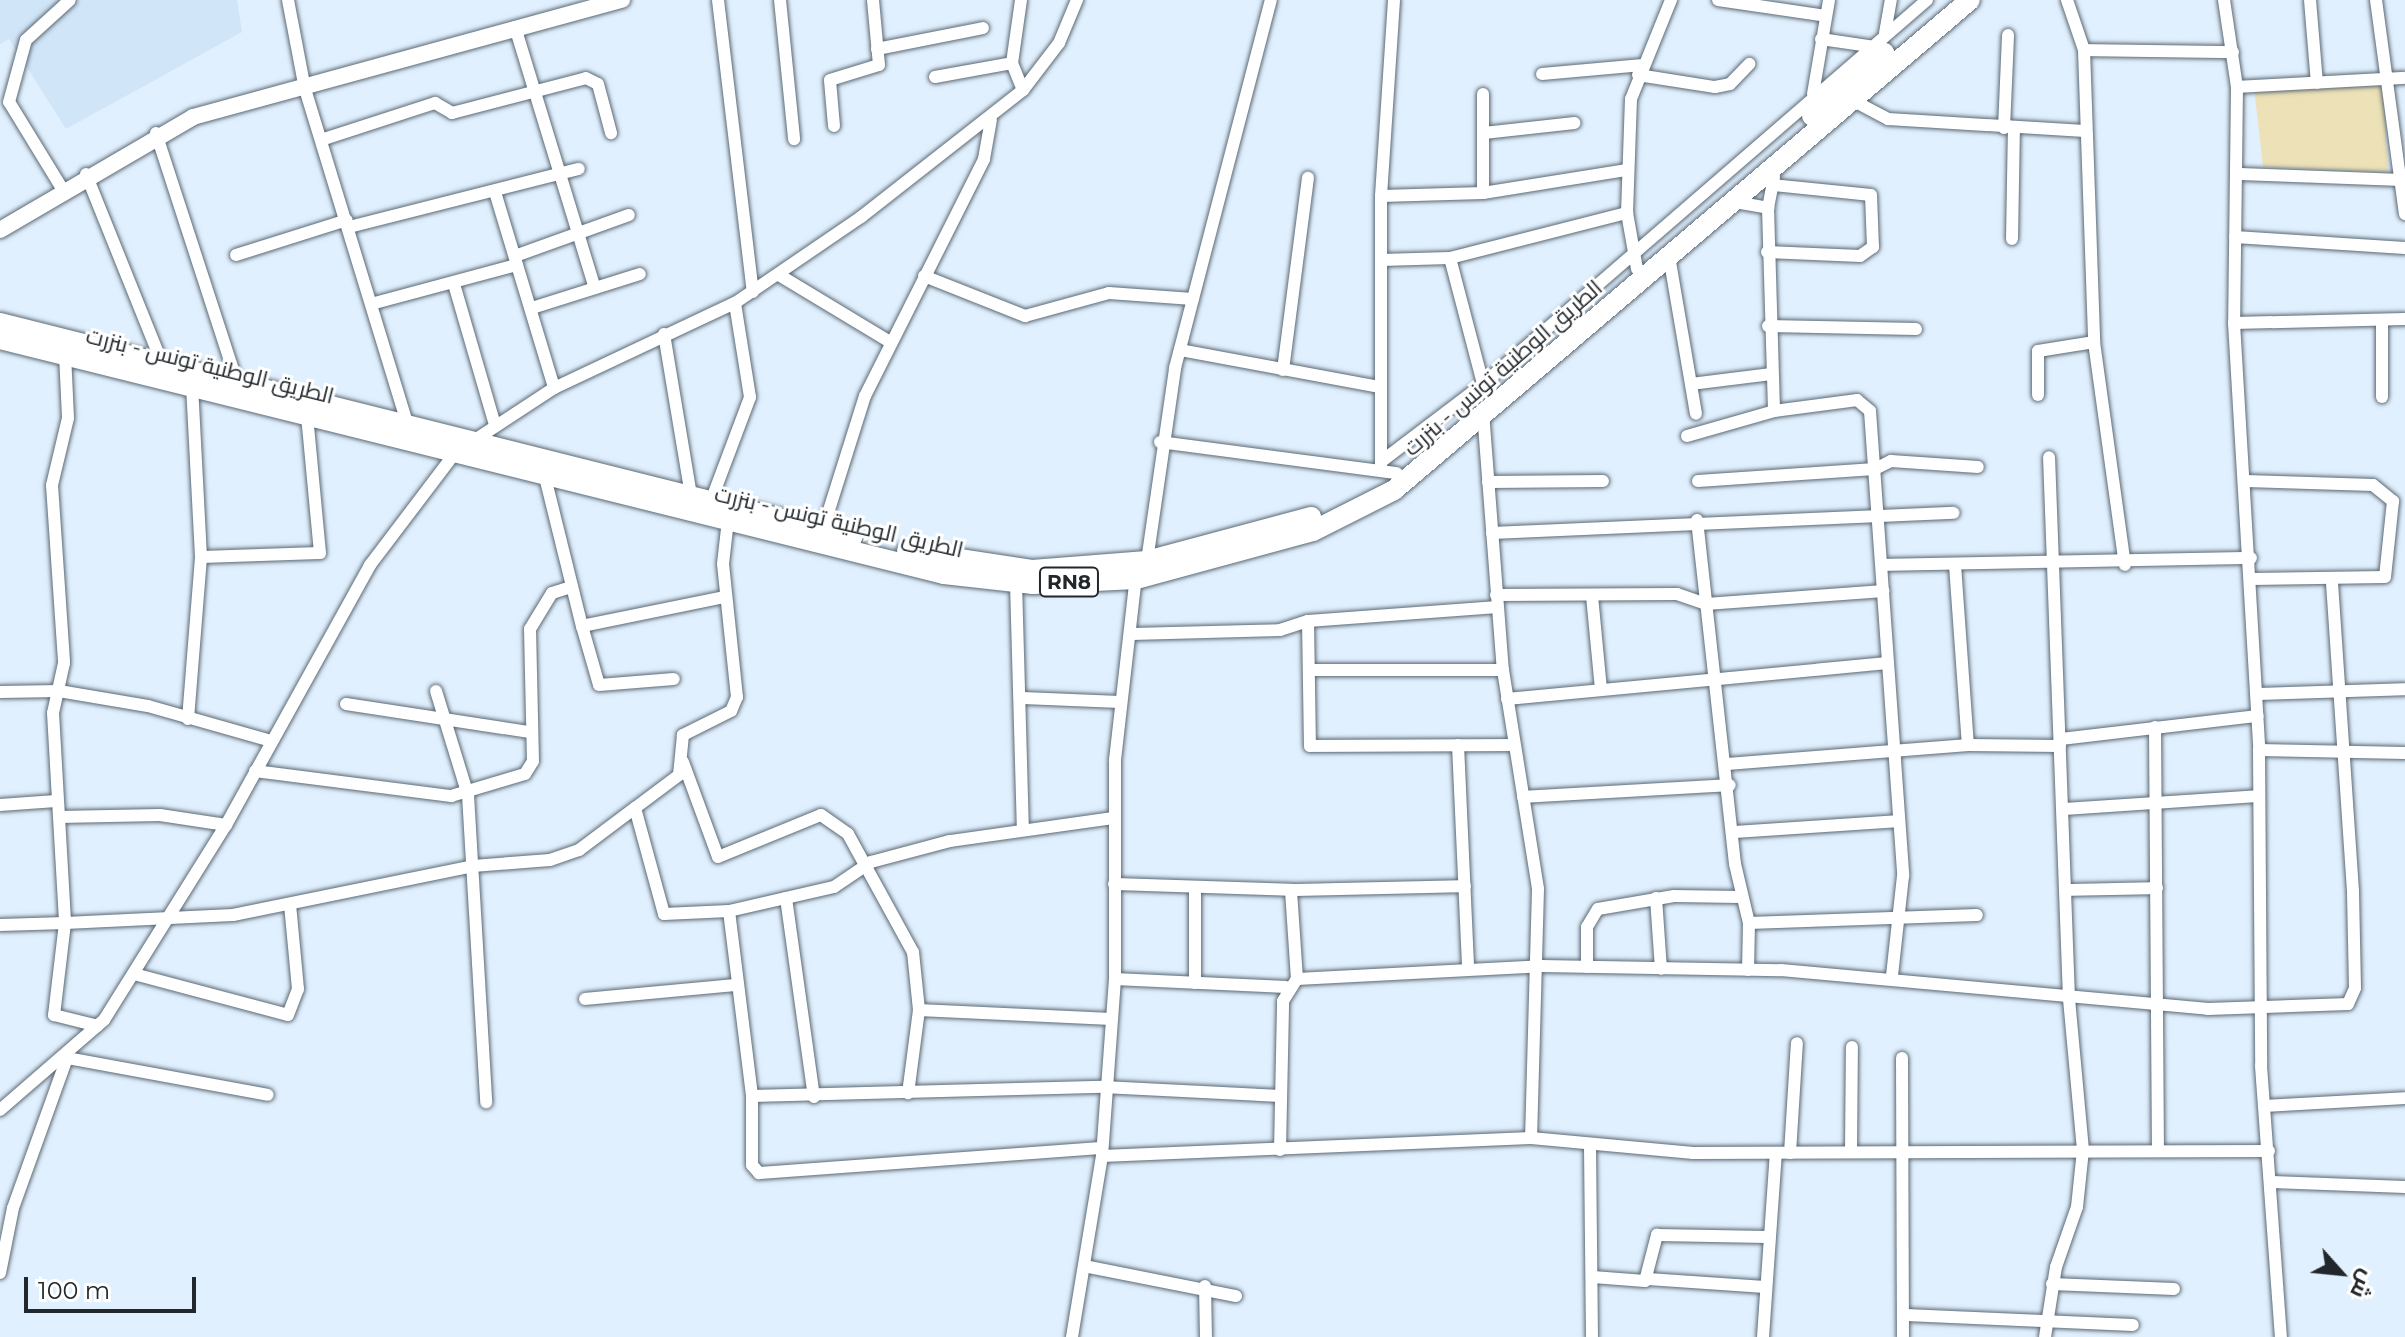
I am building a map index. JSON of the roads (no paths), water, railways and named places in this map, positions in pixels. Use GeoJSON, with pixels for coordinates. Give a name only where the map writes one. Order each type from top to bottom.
{"type":"FeatureCollection","features":[{"type":"Feature","properties":{"kind":"main road","name":"الطريق الوطنية تونس - بنزرت"},"geometry":{"type":"LineString","coordinates":[[0,323],[701,499],[991,567],[1139,567],[1312,517],[1483,403],[1669,256],[1702,221],[1949,0]]}},
{"type":"Feature","properties":{"kind":"main road","name":"الطريق الوطنية تونس - بنزرت"},"geometry":{"type":"LineString","coordinates":[[0,339],[944,574],[1016,583],[1139,567],[1341,519],[1394,490],[1635,259],[1735,202],[1776,161],[1970,0]]}},
{"type":"Feature","properties":{"kind":"street"},"geometry":{"type":"LineString","coordinates":[[63,190],[9,102],[26,40],[70,0]]}},
{"type":"Feature","properties":{"kind":"street"},"geometry":{"type":"LineString","coordinates":[[288,0],[305,89],[324,139],[408,425]]}},
{"type":"Feature","properties":{"kind":"street"},"geometry":{"type":"LineString","coordinates":[[0,230],[156,133],[587,4],[622,0]]}},
{"type":"Feature","properties":{"kind":"street"},"geometry":{"type":"LineString","coordinates":[[718,0],[753,292]]}},
{"type":"Feature","properties":{"kind":"street"},"geometry":{"type":"LineString","coordinates":[[780,0],[794,139]]}},
{"type":"Feature","properties":{"kind":"street"},"geometry":{"type":"LineString","coordinates":[[834,126],[830,80],[875,69],[877,49],[873,0]]}},
{"type":"Feature","properties":{"kind":"street"},"geometry":{"type":"LineString","coordinates":[[1021,0],[1012,63],[1023,90]]}},
{"type":"Feature","properties":{"kind":"street"},"geometry":{"type":"LineString","coordinates":[[0,1110],[67,1058],[98,1026],[134,974],[226,825],[370,565],[455,453],[554,388],[735,303],[779,275],[991,120],[1023,90],[1059,43],[1077,0]]}},
{"type":"Feature","properties":{"kind":"street"},"geometry":{"type":"LineString","coordinates":[[1072,1337],[1102,1152],[1103,1087],[1115,979],[1114,818],[1120,702],[1132,634],[1139,567],[1160,442],[1180,350],[1271,0]]}},
{"type":"Feature","properties":{"kind":"street"},"geometry":{"type":"LineString","coordinates":[[1160,442],[1386,468],[1380,387],[1381,196],[1394,0]]}},
{"type":"Feature","properties":{"kind":"street"},"geometry":{"type":"LineString","coordinates":[[1635,259],[1627,213],[1627,170],[1640,70],[1664,32],[1671,0]]}},
{"type":"Feature","properties":{"kind":"street"},"geometry":{"type":"LineString","coordinates":[[1718,0],[1826,16]]}},
{"type":"Feature","properties":{"kind":"street"},"geometry":{"type":"LineString","coordinates":[[1813,94],[1829,0]]}},
{"type":"Feature","properties":{"kind":"street"},"geometry":{"type":"LineString","coordinates":[[1885,33],[1891,0]]}},
{"type":"Feature","properties":{"kind":"street"},"geometry":{"type":"LineString","coordinates":[[1635,259],[1813,94],[1927,0]]}},
{"type":"Feature","properties":{"kind":"street"},"geometry":{"type":"LineString","coordinates":[[2067,0],[2084,50],[2094,342],[2125,565]]}},
{"type":"Feature","properties":{"kind":"street"},"geometry":{"type":"LineString","coordinates":[[2224,0],[2237,87],[2240,174],[2235,237],[2234,323],[2251,558],[2258,716],[2259,1007],[2281,1337]]}},
{"type":"Feature","properties":{"kind":"street"},"geometry":{"type":"LineString","coordinates":[[2310,0],[2317,83]]}},
{"type":"Feature","properties":{"kind":"street"},"geometry":{"type":"LineString","coordinates":[[2376,0],[2405,214]]}},
{"type":"Feature","properties":{"kind":"street"},"geometry":{"type":"LineString","coordinates":[[515,27],[595,288]]}},
{"type":"Feature","properties":{"kind":"street"},"geometry":{"type":"LineString","coordinates":[[877,49],[983,28]]}},
{"type":"Feature","properties":{"kind":"street"},"geometry":{"type":"LineString","coordinates":[[2008,35],[2012,239]]}},
{"type":"Feature","properties":{"kind":"street"},"geometry":{"type":"LineString","coordinates":[[1821,39],[1869,46]]}},
{"type":"Feature","properties":{"kind":"street"},"geometry":{"type":"LineString","coordinates":[[2084,50],[2233,52]]}},
{"type":"Feature","properties":{"kind":"street"},"geometry":{"type":"LineString","coordinates":[[935,77],[1012,63]]}},
{"type":"Feature","properties":{"kind":"street"},"geometry":{"type":"LineString","coordinates":[[1542,74],[1640,70],[1715,87],[1730,84],[1749,64]]}},
{"type":"Feature","properties":{"kind":"street"},"geometry":{"type":"LineString","coordinates":[[2237,87],[2405,78]]}},
{"type":"Feature","properties":{"kind":"street"},"geometry":{"type":"LineString","coordinates":[[324,139],[435,103],[452,113],[536,89],[595,81],[611,133]]}},
{"type":"Feature","properties":{"kind":"street"},"geometry":{"type":"LineString","coordinates":[[1483,94],[1483,193]]}},
{"type":"Feature","properties":{"kind":"street"},"geometry":{"type":"LineString","coordinates":[[1852,100],[1879,118],[2085,131]]}},
{"type":"Feature","properties":{"kind":"street"},"geometry":{"type":"LineString","coordinates":[[823,529],[890,342],[984,159],[991,120]]}},
{"type":"Feature","properties":{"kind":"street"},"geometry":{"type":"LineString","coordinates":[[1484,133],[1574,123]]}},
{"type":"Feature","properties":{"kind":"street"},"geometry":{"type":"LineString","coordinates":[[156,133],[237,382]]}},
{"type":"Feature","properties":{"kind":"street"},"geometry":{"type":"LineString","coordinates":[[1774,411],[1767,252],[1768,208],[1776,161]]}},
{"type":"Feature","properties":{"kind":"street"},"geometry":{"type":"LineString","coordinates":[[236,255],[348,223],[495,192],[579,169]]}},
{"type":"Feature","properties":{"kind":"street"},"geometry":{"type":"LineString","coordinates":[[1381,196],[1483,193],[1627,170]]}},
{"type":"Feature","properties":{"kind":"street"},"geometry":{"type":"LineString","coordinates":[[86,174],[162,363]]}},
{"type":"Feature","properties":{"kind":"street"},"geometry":{"type":"LineString","coordinates":[[2240,174],[2401,180]]}},
{"type":"Feature","properties":{"kind":"street"},"geometry":{"type":"LineString","coordinates":[[1283,370],[1308,178]]}},
{"type":"Feature","properties":{"kind":"street"},"geometry":{"type":"LineString","coordinates":[[1767,252],[1860,256],[1873,247],[1871,195],[1772,185]]}},
{"type":"Feature","properties":{"kind":"street"},"geometry":{"type":"LineString","coordinates":[[495,192],[554,388]]}},
{"type":"Feature","properties":{"kind":"street"},"geometry":{"type":"LineString","coordinates":[[1735,202],[1768,208]]}},
{"type":"Feature","properties":{"kind":"street"},"geometry":{"type":"LineString","coordinates":[[1381,260],[1450,258],[1627,213]]}},
{"type":"Feature","properties":{"kind":"street"},"geometry":{"type":"LineString","coordinates":[[371,304],[454,284],[629,215]]}},
{"type":"Feature","properties":{"kind":"street"},"geometry":{"type":"LineString","coordinates":[[2235,237],[2405,248]]}},
{"type":"Feature","properties":{"kind":"street"},"geometry":{"type":"LineString","coordinates":[[1669,256],[1696,414]]}},
{"type":"Feature","properties":{"kind":"street"},"geometry":{"type":"LineString","coordinates":[[1450,258],[1483,403],[1503,670],[1523,797],[1541,966],[1531,1138]]}},
{"type":"Feature","properties":{"kind":"street"},"geometry":{"type":"LineString","coordinates":[[532,308],[640,274]]}},
{"type":"Feature","properties":{"kind":"street"},"geometry":{"type":"LineString","coordinates":[[779,275],[890,342]]}},
{"type":"Feature","properties":{"kind":"street"},"geometry":{"type":"LineString","coordinates":[[924,276],[1025,316],[1109,293],[1193,299]]}},
{"type":"Feature","properties":{"kind":"street"},"geometry":{"type":"LineString","coordinates":[[454,284],[495,425]]}},
{"type":"Feature","properties":{"kind":"street"},"geometry":{"type":"LineString","coordinates":[[701,499],[750,397],[735,303]]}},
{"type":"Feature","properties":{"kind":"street"},"geometry":{"type":"LineString","coordinates":[[2234,323],[2405,319]]}},
{"type":"Feature","properties":{"kind":"street"},"geometry":{"type":"LineString","coordinates":[[2382,320],[2382,397]]}},
{"type":"Feature","properties":{"kind":"street"},"geometry":{"type":"LineString","coordinates":[[1768,326],[1916,329]]}},
{"type":"Feature","properties":{"kind":"street"},"geometry":{"type":"LineString","coordinates":[[664,334],[701,499]]}},
{"type":"Feature","properties":{"kind":"street"},"geometry":{"type":"LineString","coordinates":[[2038,395],[2038,351],[2094,342]]}},
{"type":"Feature","properties":{"kind":"street"},"geometry":{"type":"LineString","coordinates":[[1180,350],[1380,387]]}},
{"type":"Feature","properties":{"kind":"street"},"geometry":{"type":"LineString","coordinates":[[65,354],[68,418],[52,485],[64,663],[59,691],[56,801],[65,923],[54,1015],[98,1026]]}},
{"type":"Feature","properties":{"kind":"street"},"geometry":{"type":"LineString","coordinates":[[1691,384],[1771,374]]}},
{"type":"Feature","properties":{"kind":"street"},"geometry":{"type":"LineString","coordinates":[[188,719],[201,557],[192,385]]}},
{"type":"Feature","properties":{"kind":"street"},"geometry":{"type":"LineString","coordinates":[[1687,436],[1774,411],[1866,403],[1884,565],[1891,750],[1904,913],[1892,975]]}},
{"type":"Feature","properties":{"kind":"street"},"geometry":{"type":"LineString","coordinates":[[201,557],[320,553],[307,416]]}},
{"type":"Feature","properties":{"kind":"street"},"geometry":{"type":"LineString","coordinates":[[2045,1337],[2052,1284],[2077,1207],[2083,1150],[2069,999],[2057,563],[2049,457]]}},
{"type":"Feature","properties":{"kind":"street"},"geometry":{"type":"LineString","coordinates":[[1698,481],[1875,469],[1900,460],[1978,467]]}},
{"type":"Feature","properties":{"kind":"street"},"geometry":{"type":"LineString","coordinates":[[545,477],[599,685],[674,679]]}},
{"type":"Feature","properties":{"kind":"street"},"geometry":{"type":"LineString","coordinates":[[1488,482],[1603,481]]}},
{"type":"Feature","properties":{"kind":"street"},"geometry":{"type":"LineString","coordinates":[[2246,481],[2387,490],[2393,501],[2389,573],[2332,579],[2251,579]]}},
{"type":"Feature","properties":{"kind":"street"},"geometry":{"type":"LineString","coordinates":[[1492,533],[1697,520],[1954,513]]}},
{"type":"Feature","properties":{"kind":"street"},"geometry":{"type":"LineString","coordinates":[[0,925],[169,918],[290,905],[473,866],[563,857],[679,775],[683,760],[683,735],[731,711],[737,697],[725,597],[728,520]]}},
{"type":"Feature","properties":{"kind":"street"},"geometry":{"type":"LineString","coordinates":[[1697,520],[1730,785],[1740,897],[1749,923],[1748,970]]}},
{"type":"Feature","properties":{"kind":"street"},"geometry":{"type":"LineString","coordinates":[[1884,565],[2125,565],[2251,558]]}},
{"type":"Feature","properties":{"kind":"street"},"geometry":{"type":"LineString","coordinates":[[1955,565],[1968,745]]}},
{"type":"Feature","properties":{"kind":"street"},"geometry":{"type":"LineString","coordinates":[[1115,979],[1291,983],[1468,968],[1541,966],[1748,970],[1892,975],[2069,999],[2155,1004],[2259,1007],[2348,1004],[2355,995],[2332,579]]}},
{"type":"Feature","properties":{"kind":"street"},"geometry":{"type":"LineString","coordinates":[[1016,583],[1023,698],[1023,829]]}},
{"type":"Feature","properties":{"kind":"street"},"geometry":{"type":"LineString","coordinates":[[255,771],[468,795],[528,772],[530,629],[552,593],[572,587]]}},
{"type":"Feature","properties":{"kind":"street"},"geometry":{"type":"LineString","coordinates":[[1132,634],[1280,630],[1308,621],[1497,601],[1677,594],[1706,604],[1884,591]]}},
{"type":"Feature","properties":{"kind":"street"},"geometry":{"type":"LineString","coordinates":[[1592,596],[1601,690]]}},
{"type":"Feature","properties":{"kind":"street"},"geometry":{"type":"LineString","coordinates":[[582,626],[725,597]]}},
{"type":"Feature","properties":{"kind":"street"},"geometry":{"type":"LineString","coordinates":[[1308,621],[1310,746],[1514,745]]}},
{"type":"Feature","properties":{"kind":"street"},"geometry":{"type":"LineString","coordinates":[[1507,699],[1887,663]]}},
{"type":"Feature","properties":{"kind":"street"},"geometry":{"type":"LineString","coordinates":[[1311,670],[1503,670]]}},
{"type":"Feature","properties":{"kind":"street"},"geometry":{"type":"LineString","coordinates":[[2257,694],[2405,689]]}},
{"type":"Feature","properties":{"kind":"street"},"geometry":{"type":"LineString","coordinates":[[0,692],[59,691],[271,741]]}},
{"type":"Feature","properties":{"kind":"street"},"geometry":{"type":"LineString","coordinates":[[436,691],[468,795],[486,1102]]}},
{"type":"Feature","properties":{"kind":"street"},"geometry":{"type":"LineString","coordinates":[[1023,698],[1120,702]]}},
{"type":"Feature","properties":{"kind":"street"},"geometry":{"type":"LineString","coordinates":[[346,704],[530,732]]}},
{"type":"Feature","properties":{"kind":"street"},"geometry":{"type":"LineString","coordinates":[[1727,764],[1968,745],[2060,743],[2155,727],[2258,716]]}},
{"type":"Feature","properties":{"kind":"street"},"geometry":{"type":"LineString","coordinates":[[2155,727],[2158,802],[2155,1004],[2158,1149]]}},
{"type":"Feature","properties":{"kind":"street"},"geometry":{"type":"LineString","coordinates":[[1458,745],[1468,968]]}},
{"type":"Feature","properties":{"kind":"street"},"geometry":{"type":"LineString","coordinates":[[2259,750],[2405,753]]}},
{"type":"Feature","properties":{"kind":"street"},"geometry":{"type":"LineString","coordinates":[[683,760],[718,857],[821,815],[848,834],[913,952],[919,1010],[908,1093]]}},
{"type":"Feature","properties":{"kind":"street"},"geometry":{"type":"LineString","coordinates":[[1523,797],[1730,785]]}},
{"type":"Feature","properties":{"kind":"street"},"geometry":{"type":"LineString","coordinates":[[2063,809],[2259,796]]}},
{"type":"Feature","properties":{"kind":"street"},"geometry":{"type":"LineString","coordinates":[[0,805],[56,801]]}},
{"type":"Feature","properties":{"kind":"street"},"geometry":{"type":"LineString","coordinates":[[635,808],[664,914],[729,911],[834,887],[865,866],[1023,829],[1114,818]]}},
{"type":"Feature","properties":{"kind":"street"},"geometry":{"type":"LineString","coordinates":[[59,817],[160,815],[226,825]]}},
{"type":"Feature","properties":{"kind":"street"},"geometry":{"type":"LineString","coordinates":[[1733,832],[1898,821]]}},
{"type":"Feature","properties":{"kind":"street"},"geometry":{"type":"LineString","coordinates":[[1114,884],[1195,890],[1465,886]]}},
{"type":"Feature","properties":{"kind":"street"},"geometry":{"type":"LineString","coordinates":[[2065,890],[2157,888]]}},
{"type":"Feature","properties":{"kind":"street"},"geometry":{"type":"LineString","coordinates":[[1195,890],[1195,983]]}},
{"type":"Feature","properties":{"kind":"street"},"geometry":{"type":"LineString","coordinates":[[1280,1150],[1281,1096],[1291,983],[1291,890]]}},
{"type":"Feature","properties":{"kind":"street"},"geometry":{"type":"LineString","coordinates":[[1587,967],[1592,913],[1656,898],[1740,897]]}},
{"type":"Feature","properties":{"kind":"street"},"geometry":{"type":"LineString","coordinates":[[786,898],[814,1097]]}},
{"type":"Feature","properties":{"kind":"street"},"geometry":{"type":"LineString","coordinates":[[1656,898],[1661,969]]}},
{"type":"Feature","properties":{"kind":"street"},"geometry":{"type":"LineString","coordinates":[[134,974],[288,1015],[298,989],[290,905]]}},
{"type":"Feature","properties":{"kind":"street"},"geometry":{"type":"LineString","coordinates":[[729,911],[752,1096],[752,1165],[759,1173],[1102,1152],[1280,1150],[1531,1138],[1553,1134],[1590,1147],[1783,1153],[2158,1149],[2269,1151]]}},
{"type":"Feature","properties":{"kind":"street"},"geometry":{"type":"LineString","coordinates":[[1749,923],[1904,913],[1977,915]]}},
{"type":"Feature","properties":{"kind":"street"},"geometry":{"type":"LineString","coordinates":[[585,999],[737,985]]}},
{"type":"Feature","properties":{"kind":"street"},"geometry":{"type":"LineString","coordinates":[[919,1010],[1111,1019]]}},
{"type":"Feature","properties":{"kind":"street"},"geometry":{"type":"LineString","coordinates":[[1763,1337],[1767,1237],[1783,1153],[1797,1043]]}},
{"type":"Feature","properties":{"kind":"street"},"geometry":{"type":"LineString","coordinates":[[1851,1152],[1852,1047]]}},
{"type":"Feature","properties":{"kind":"street"},"geometry":{"type":"LineString","coordinates":[[67,1058],[268,1095]]}},
{"type":"Feature","properties":{"kind":"street"},"geometry":{"type":"LineString","coordinates":[[0,1273],[13,1208],[67,1058]]}},
{"type":"Feature","properties":{"kind":"street"},"geometry":{"type":"LineString","coordinates":[[1902,1058],[1906,1151],[1906,1315],[1903,1337]]}},
{"type":"Feature","properties":{"kind":"street"},"geometry":{"type":"LineString","coordinates":[[752,1096],[814,1097],[1103,1087],[1281,1096]]}},
{"type":"Feature","properties":{"kind":"street"},"geometry":{"type":"LineString","coordinates":[[2264,1106],[2405,1098]]}},
{"type":"Feature","properties":{"kind":"street"},"geometry":{"type":"LineString","coordinates":[[1590,1147],[1592,1337]]}},
{"type":"Feature","properties":{"kind":"street"},"geometry":{"type":"LineString","coordinates":[[2272,1182],[2405,1187]]}},
{"type":"Feature","properties":{"kind":"street"},"geometry":{"type":"LineString","coordinates":[[1648,1279],[1657,1235],[1767,1237]]}},
{"type":"Feature","properties":{"kind":"street"},"geometry":{"type":"LineString","coordinates":[[1084,1266],[1205,1286],[1236,1296]]}},
{"type":"Feature","properties":{"kind":"street"},"geometry":{"type":"LineString","coordinates":[[1593,1277],[1765,1287]]}},
{"type":"Feature","properties":{"kind":"street"},"geometry":{"type":"LineString","coordinates":[[2052,1284],[2174,1289]]}},
{"type":"Feature","properties":{"kind":"street"},"geometry":{"type":"LineString","coordinates":[[1205,1286],[1206,1337]]}},
{"type":"Feature","properties":{"kind":"street"},"geometry":{"type":"LineString","coordinates":[[1906,1315],[2133,1325]]}}]}
